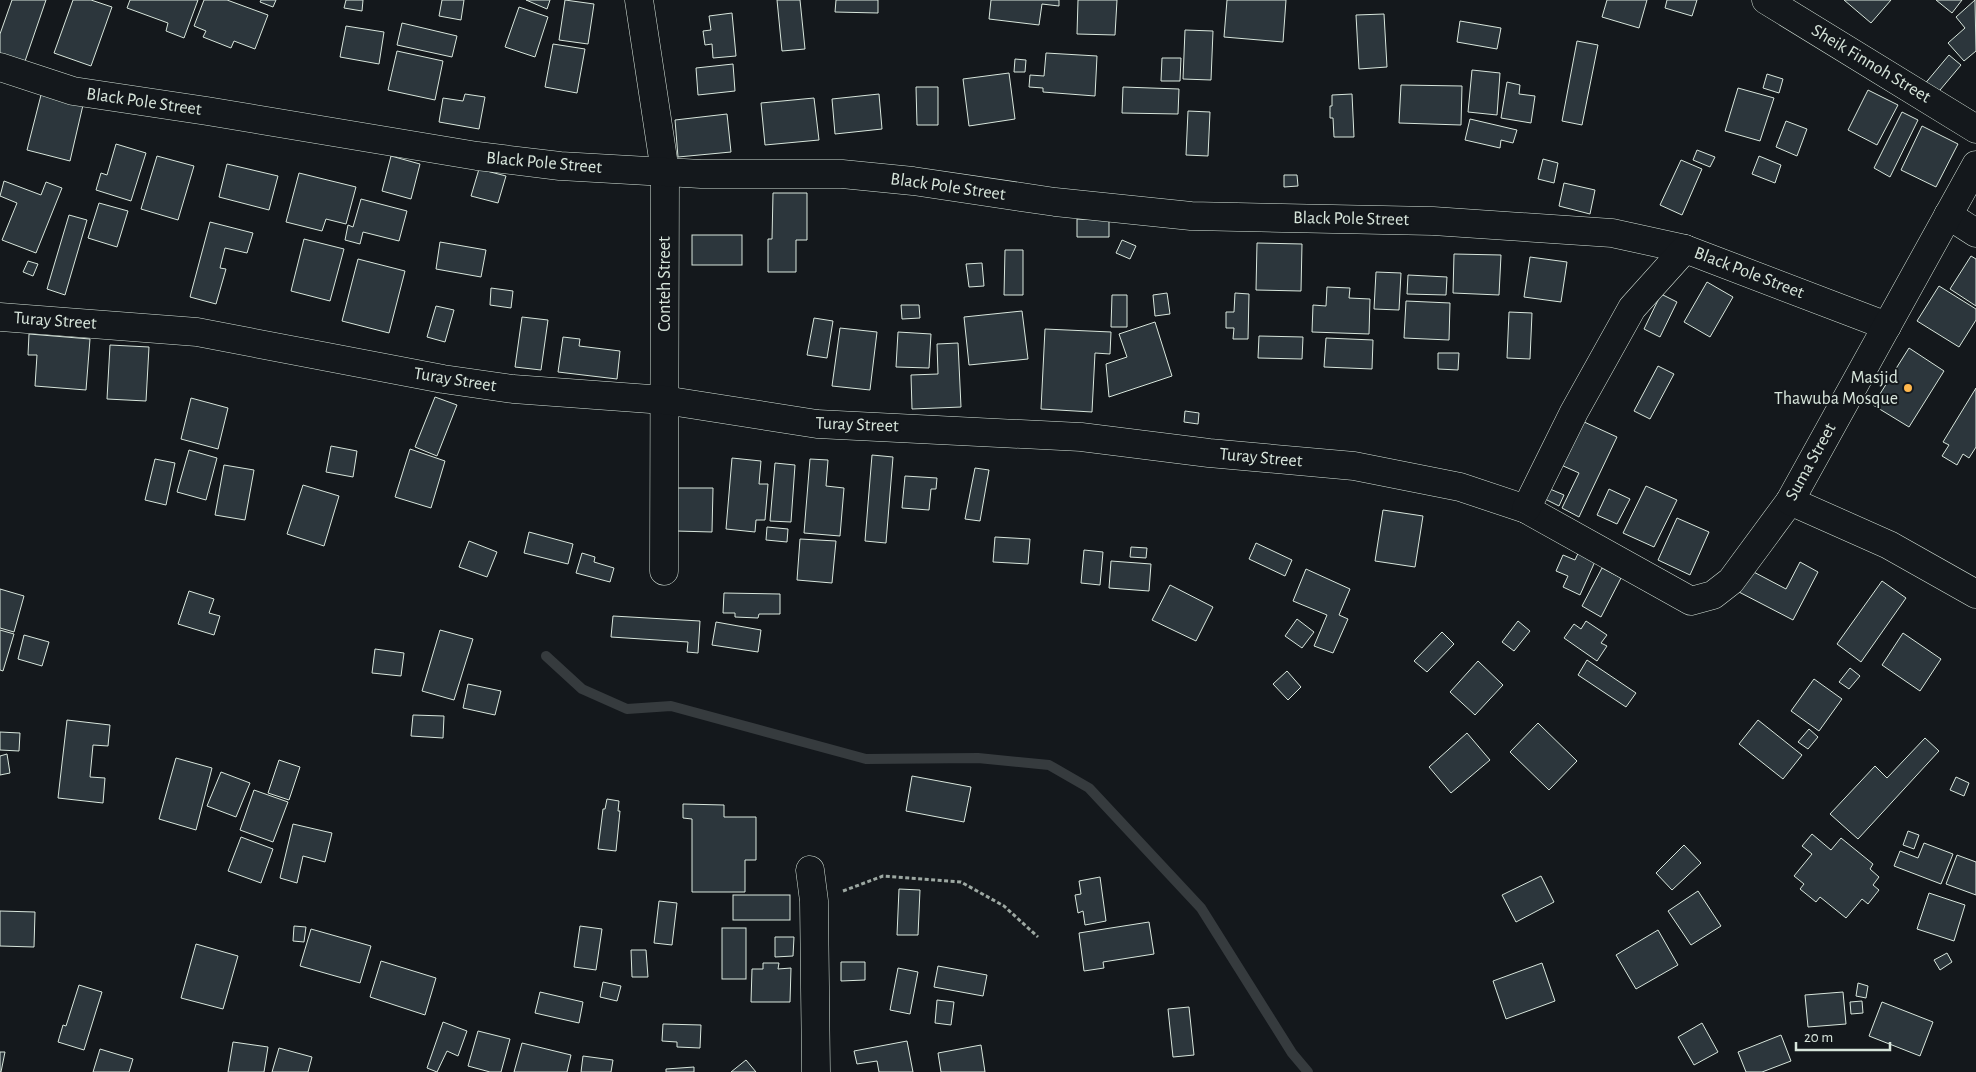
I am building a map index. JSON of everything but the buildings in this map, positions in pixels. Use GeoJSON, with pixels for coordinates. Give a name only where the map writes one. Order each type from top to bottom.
{"type":"FeatureCollection","features":[{"type":"Feature","properties":{"kind":"street","name":"Conteh Street"},"geometry":{"type":"LineString","coordinates":[[639,0],[665,172],[664,571]]}},
{"type":"Feature","properties":{"kind":"street","name":"Sheik Finnoh Street"},"geometry":{"type":"LineString","coordinates":[[1766,0],[1976,129]]}},
{"type":"Feature","properties":{"kind":"street","name":"Black Pole Street"},"geometry":{"type":"LineString","coordinates":[[0,67],[73,91],[208,111],[476,156],[560,166],[665,172],[774,175],[842,174],[913,181],[1054,202],[1191,216],[1433,221],[1612,233],[1685,249],[1888,326]]}},
{"type":"Feature","properties":{"kind":"street","name":"Suma Street"},"geometry":{"type":"LineString","coordinates":[[1691,600],[1713,595],[1731,581],[1790,501],[1976,165]]}},
{"type":"Feature","properties":{"kind":"street"},"geometry":{"type":"LineString","coordinates":[[1948,215],[1976,233]]}},
{"type":"Feature","properties":{"kind":"street"},"geometry":{"type":"LineString","coordinates":[[1526,509],[1574,412],[1632,308],[1685,249]]}},
{"type":"Feature","properties":{"kind":"street","name":"Turay Street"},"geometry":{"type":"LineString","coordinates":[[0,317],[196,332],[443,379],[513,389],[664,400],[817,424],[1081,437],[1209,453],[1354,466],[1460,488],[1526,509],[1691,600]]}},
{"type":"Feature","properties":{"kind":"street"},"geometry":{"type":"LineString","coordinates":[[1790,501],[1889,546],[1976,594]]}},
{"type":"Feature","properties":{"kind":"street"},"geometry":{"type":"LineString","coordinates":[[810,870],[814,901],[816,1072]]}},
{"type":"Feature","properties":{"kind":"path"},"geometry":{"type":"LineString","coordinates":[[814,901],[884,876],[961,882],[1004,906],[1038,937]]}},
{"type":"Feature","properties":{"kind":"waterway"},"geometry":{"type":"LineString","coordinates":[[546,656],[582,689],[627,709],[671,706],[866,759],[978,758],[1049,765],[1089,788],[1201,908],[1292,1053],[1308,1072]]}},
{"type":"Feature","properties":{"kind":"place","name":"Masjid Thawuba Mosque"},"geometry":{"type":"Point","coordinates":[1908,388]}}]}
